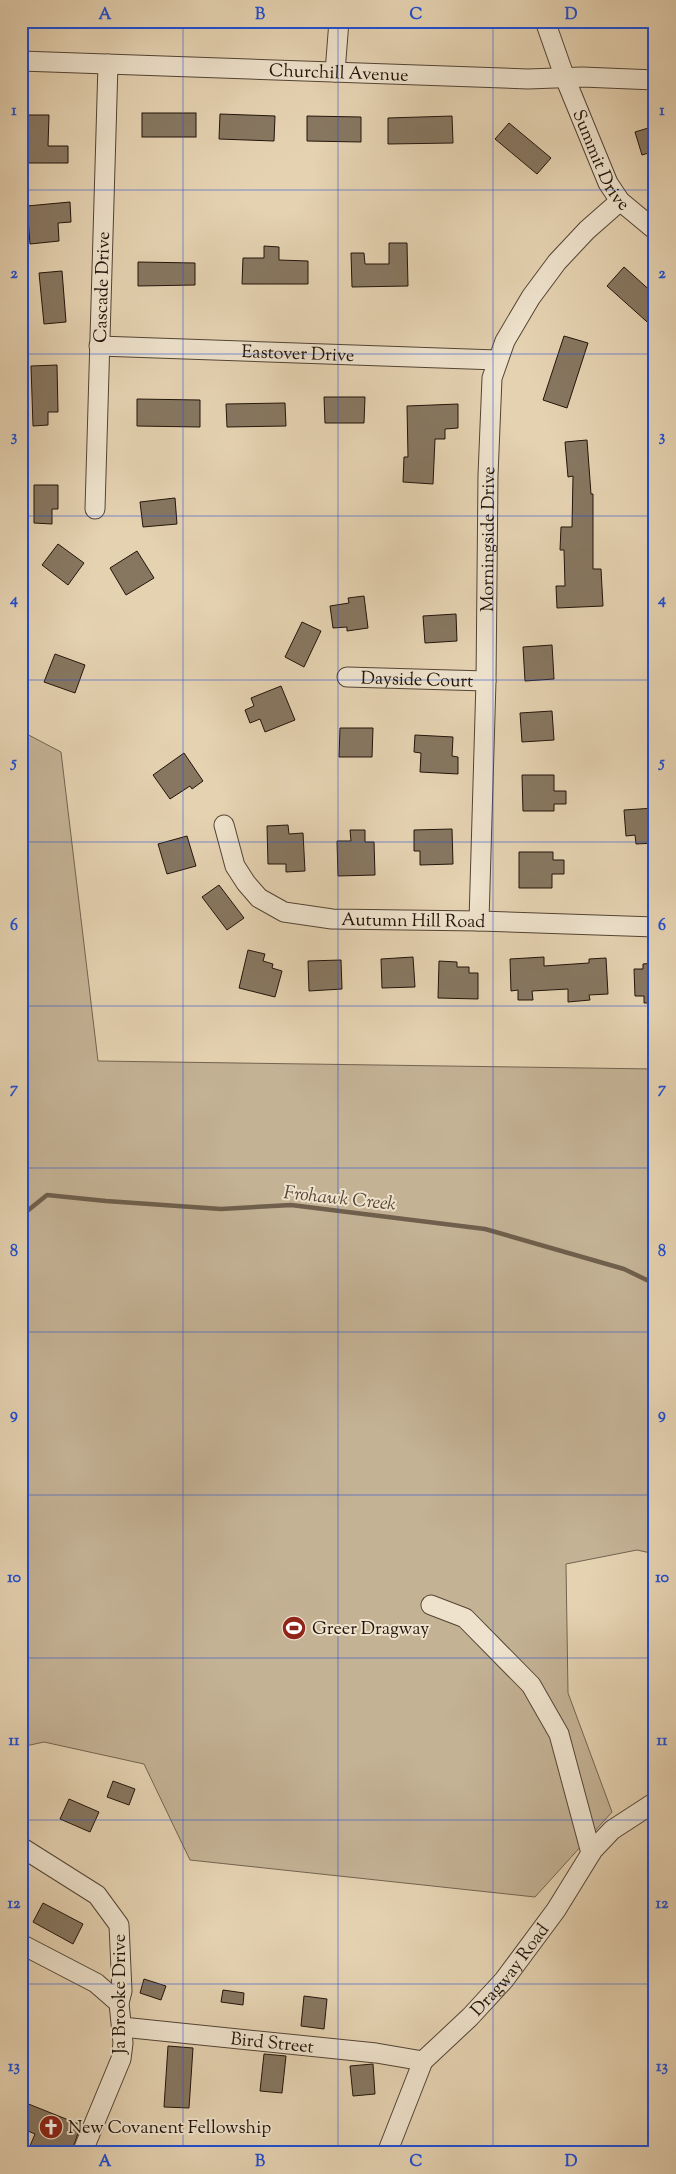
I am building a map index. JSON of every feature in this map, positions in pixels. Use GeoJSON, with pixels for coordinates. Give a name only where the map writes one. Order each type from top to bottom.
{"type":"FeatureCollection","features":[{"type":"Feature","properties":{"kind":"street"},"geometry":{"type":"LineString","coordinates":[[335,72],[339,21]]}},
{"type":"Feature","properties":{"kind":"street","name":"Summit Drive"},"geometry":{"type":"LineString","coordinates":[[545,21],[564,78],[608,183],[620,201],[655,230]]}},
{"type":"Feature","properties":{"kind":"street","name":"Churchill Avenue"},"geometry":{"type":"LineString","coordinates":[[21,61],[528,79],[655,80]]}},
{"type":"Feature","properties":{"kind":"street","name":"Cascade Drive"},"geometry":{"type":"LineString","coordinates":[[95,509],[98,346],[108,64]]}},
{"type":"Feature","properties":{"kind":"street","name":"Morningside Drive"},"geometry":{"type":"LineString","coordinates":[[479,921],[492,378],[505,341],[531,297],[557,262],[587,230],[620,201]]}},
{"type":"Feature","properties":{"kind":"street","name":"Eastover Drive"},"geometry":{"type":"LineString","coordinates":[[98,346],[497,360]]}},
{"type":"Feature","properties":{"kind":"street","name":"Dayside Court"},"geometry":{"type":"LineString","coordinates":[[347,677],[486,681]]}},
{"type":"Feature","properties":{"kind":"street","name":"Autumn Hill Road"},"geometry":{"type":"LineString","coordinates":[[224,826],[235,866],[246,883],[260,898],[284,912],[332,918],[655,927]]}},
{"type":"Feature","properties":{"kind":"street"},"geometry":{"type":"LineString","coordinates":[[431,1605],[465,1618],[531,1685],[559,1734],[591,1853]]}},
{"type":"Feature","properties":{"kind":"street","name":"Dragway Road"},"geometry":{"type":"LineString","coordinates":[[387,2153],[423,2061],[504,1980],[556,1910],[591,1853],[612,1830],[655,1802]]}},
{"type":"Feature","properties":{"kind":"street","name":"Ja Brooke Drive"},"geometry":{"type":"LineString","coordinates":[[21,1846],[97,1895],[119,1925],[122,1991],[119,2003],[122,2027],[121,2059],[82,2153]]}},
{"type":"Feature","properties":{"kind":"street"},"geometry":{"type":"LineString","coordinates":[[21,1944],[96,1983],[119,2003]]}},
{"type":"Feature","properties":{"kind":"street","name":"Bird Street"},"geometry":{"type":"LineString","coordinates":[[122,2027],[376,2053],[423,2061]]}},
{"type":"Feature","properties":{"kind":"shaded area","name":"Greer Dragway"},"geometry":{"type":"Polygon","coordinates":[[[21,731],[61,752],[98,1061],[655,1069],[655,1554],[637,1550],[566,1564],[568,1693],[612,1812],[535,1897],[190,1860],[144,1764],[44,1742],[21,1747],[21,731]]]}},
{"type":"Feature","properties":{"kind":"building"},"geometry":{"type":"Polygon","coordinates":[[[142,113],[196,113],[196,137],[142,137],[142,113]]]}},
{"type":"Feature","properties":{"kind":"building"},"geometry":{"type":"Polygon","coordinates":[[[220,114],[275,116],[274,141],[219,139],[220,114]]]}},
{"type":"Feature","properties":{"kind":"building"},"geometry":{"type":"Polygon","coordinates":[[[21,115],[49,115],[48,146],[68,146],[68,163],[21,163],[21,115]]]}},
{"type":"Feature","properties":{"kind":"building"},"geometry":{"type":"Polygon","coordinates":[[[307,116],[361,117],[361,142],[307,141],[307,116]]]}},
{"type":"Feature","properties":{"kind":"building"},"geometry":{"type":"Polygon","coordinates":[[[452,116],[453,143],[388,144],[388,118],[452,116]]]}},
{"type":"Feature","properties":{"kind":"building"},"geometry":{"type":"Polygon","coordinates":[[[509,123],[551,158],[537,174],[495,139],[509,123]]]}},
{"type":"Feature","properties":{"kind":"building"},"geometry":{"type":"Polygon","coordinates":[[[655,126],[655,151],[642,155],[635,132],[655,126]]]}},
{"type":"Feature","properties":{"kind":"building"},"geometry":{"type":"Polygon","coordinates":[[[70,202],[71,222],[58,223],[59,241],[30,244],[27,206],[70,202]]]}},
{"type":"Feature","properties":{"kind":"building"},"geometry":{"type":"Polygon","coordinates":[[[389,243],[407,243],[408,286],[352,287],[351,253],[364,253],[365,264],[389,264],[389,243]]]}},
{"type":"Feature","properties":{"kind":"building"},"geometry":{"type":"Polygon","coordinates":[[[264,246],[279,247],[279,260],[308,261],[308,284],[242,284],[243,258],[264,258],[264,246]]]}},
{"type":"Feature","properties":{"kind":"building"},"geometry":{"type":"Polygon","coordinates":[[[138,262],[195,263],[195,285],[138,286],[138,262]]]}},
{"type":"Feature","properties":{"kind":"building"},"geometry":{"type":"Polygon","coordinates":[[[624,267],[655,295],[655,329],[607,286],[624,267]]]}},
{"type":"Feature","properties":{"kind":"building"},"geometry":{"type":"Polygon","coordinates":[[[62,271],[66,322],[44,324],[39,273],[62,271]]]}},
{"type":"Feature","properties":{"kind":"building"},"geometry":{"type":"Polygon","coordinates":[[[564,336],[588,343],[567,408],[543,400],[564,336]]]}},
{"type":"Feature","properties":{"kind":"building"},"geometry":{"type":"Polygon","coordinates":[[[57,365],[58,412],[48,412],[48,425],[33,426],[31,366],[57,365]]]}},
{"type":"Feature","properties":{"kind":"building"},"geometry":{"type":"Polygon","coordinates":[[[324,397],[365,397],[364,423],[325,423],[324,397]]]}},
{"type":"Feature","properties":{"kind":"building"},"geometry":{"type":"Polygon","coordinates":[[[137,399],[200,400],[200,427],[137,426],[137,399]]]}},
{"type":"Feature","properties":{"kind":"building"},"geometry":{"type":"Polygon","coordinates":[[[285,403],[286,426],[227,427],[226,404],[285,403]]]}},
{"type":"Feature","properties":{"kind":"building"},"geometry":{"type":"Polygon","coordinates":[[[458,404],[458,428],[445,429],[445,439],[435,439],[433,484],[403,482],[404,457],[408,457],[407,406],[458,404]]]}},
{"type":"Feature","properties":{"kind":"building"},"geometry":{"type":"Polygon","coordinates":[[[587,440],[591,494],[593,494],[593,569],[601,569],[603,606],[557,608],[556,586],[565,586],[564,550],[560,550],[561,527],[572,527],[573,476],[568,477],[565,442],[587,440]]]}},
{"type":"Feature","properties":{"kind":"building"},"geometry":{"type":"Polygon","coordinates":[[[34,485],[58,485],[58,509],[52,509],[52,524],[34,523],[34,485]]]}},
{"type":"Feature","properties":{"kind":"building"},"geometry":{"type":"Polygon","coordinates":[[[175,498],[177,524],[143,527],[140,502],[175,498]]]}},
{"type":"Feature","properties":{"kind":"building"},"geometry":{"type":"Polygon","coordinates":[[[58,544],[84,563],[68,585],[42,565],[58,544]]]}},
{"type":"Feature","properties":{"kind":"building"},"geometry":{"type":"Polygon","coordinates":[[[137,551],[154,578],[126,595],[110,568],[137,551]]]}},
{"type":"Feature","properties":{"kind":"building"},"geometry":{"type":"Polygon","coordinates":[[[364,596],[368,628],[347,631],[347,627],[333,628],[330,606],[349,603],[348,598],[364,596]]]}},
{"type":"Feature","properties":{"kind":"building"},"geometry":{"type":"Polygon","coordinates":[[[456,614],[457,641],[425,643],[423,616],[456,614]]]}},
{"type":"Feature","properties":{"kind":"building"},"geometry":{"type":"Polygon","coordinates":[[[302,622],[321,631],[304,667],[285,657],[302,622]]]}},
{"type":"Feature","properties":{"kind":"building"},"geometry":{"type":"Polygon","coordinates":[[[552,645],[554,679],[525,681],[523,647],[552,645]]]}},
{"type":"Feature","properties":{"kind":"building"},"geometry":{"type":"Polygon","coordinates":[[[55,654],[85,665],[75,693],[44,682],[55,654]]]}},
{"type":"Feature","properties":{"kind":"building"},"geometry":{"type":"Polygon","coordinates":[[[281,686],[295,720],[265,732],[260,719],[250,723],[245,710],[254,706],[251,698],[281,686]]]}},
{"type":"Feature","properties":{"kind":"building"},"geometry":{"type":"Polygon","coordinates":[[[552,711],[554,740],[522,742],[520,713],[552,711]]]}},
{"type":"Feature","properties":{"kind":"building"},"geometry":{"type":"Polygon","coordinates":[[[340,728],[373,728],[372,757],[339,757],[340,728]]]}},
{"type":"Feature","properties":{"kind":"building"},"geometry":{"type":"Polygon","coordinates":[[[415,735],[453,737],[452,756],[458,757],[458,774],[420,772],[421,753],[414,752],[415,735]]]}},
{"type":"Feature","properties":{"kind":"building"},"geometry":{"type":"Polygon","coordinates":[[[184,753],[203,781],[192,789],[190,786],[170,799],[153,775],[184,753]]]}},
{"type":"Feature","properties":{"kind":"building"},"geometry":{"type":"Polygon","coordinates":[[[522,775],[554,775],[554,791],[566,791],[566,804],[554,804],[554,811],[523,811],[522,775]]]}},
{"type":"Feature","properties":{"kind":"building"},"geometry":{"type":"Polygon","coordinates":[[[655,808],[655,843],[636,844],[635,835],[626,836],[624,810],[655,808]]]}},
{"type":"Feature","properties":{"kind":"building"},"geometry":{"type":"Polygon","coordinates":[[[288,825],[289,834],[303,833],[305,871],[286,872],[286,864],[268,864],[267,826],[288,825]]]}},
{"type":"Feature","properties":{"kind":"building"},"geometry":{"type":"Polygon","coordinates":[[[452,829],[453,864],[420,865],[420,851],[414,851],[414,830],[452,829]]]}},
{"type":"Feature","properties":{"kind":"building"},"geometry":{"type":"Polygon","coordinates":[[[350,830],[365,830],[365,842],[374,842],[375,875],[338,876],[337,841],[351,841],[350,830]]]}},
{"type":"Feature","properties":{"kind":"building"},"geometry":{"type":"Polygon","coordinates":[[[187,836],[196,866],[167,874],[158,844],[187,836]]]}},
{"type":"Feature","properties":{"kind":"building"},"geometry":{"type":"Polygon","coordinates":[[[519,852],[553,852],[553,860],[564,860],[564,874],[552,874],[552,888],[519,888],[519,852]]]}},
{"type":"Feature","properties":{"kind":"building"},"geometry":{"type":"Polygon","coordinates":[[[219,885],[244,918],[227,930],[202,897],[219,885]]]}},
{"type":"Feature","properties":{"kind":"building"},"geometry":{"type":"Polygon","coordinates":[[[248,950],[265,954],[263,961],[273,964],[272,968],[282,971],[275,997],[239,988],[248,950]]]}},
{"type":"Feature","properties":{"kind":"building"},"geometry":{"type":"Polygon","coordinates":[[[413,957],[415,987],[382,988],[381,959],[413,957]]]}},
{"type":"Feature","properties":{"kind":"building"},"geometry":{"type":"Polygon","coordinates":[[[544,957],[544,966],[589,963],[589,959],[606,958],[608,994],[589,995],[590,1000],[568,1002],[568,989],[532,991],[533,1000],[518,1000],[518,990],[511,991],[510,959],[544,957]]]}},
{"type":"Feature","properties":{"kind":"building"},"geometry":{"type":"Polygon","coordinates":[[[341,960],[342,989],[309,991],[308,961],[341,960]]]}},
{"type":"Feature","properties":{"kind":"building"},"geometry":{"type":"Polygon","coordinates":[[[439,961],[457,962],[457,967],[469,967],[469,973],[478,973],[478,999],[438,998],[439,961]]]}},
{"type":"Feature","properties":{"kind":"building"},"geometry":{"type":"Polygon","coordinates":[[[655,963],[655,1003],[644,1003],[644,996],[635,996],[634,969],[643,969],[643,964],[655,963]]]}},
{"type":"Feature","properties":{"kind":"building"},"geometry":{"type":"Polygon","coordinates":[[[113,1781],[135,1789],[129,1805],[107,1797],[113,1781]]]}},
{"type":"Feature","properties":{"kind":"building"},"geometry":{"type":"Polygon","coordinates":[[[69,1799],[99,1812],[90,1832],[60,1819],[69,1799]]]}},
{"type":"Feature","properties":{"kind":"building"},"geometry":{"type":"Polygon","coordinates":[[[43,1903],[83,1924],[73,1944],[33,1922],[43,1903]]]}},
{"type":"Feature","properties":{"kind":"building"},"geometry":{"type":"Polygon","coordinates":[[[144,1979],[166,1986],[161,2000],[140,1993],[144,1979]]]}},
{"type":"Feature","properties":{"kind":"building"},"geometry":{"type":"Polygon","coordinates":[[[223,1990],[244,1993],[243,2005],[221,2002],[223,1990]]]}},
{"type":"Feature","properties":{"kind":"building"},"geometry":{"type":"Polygon","coordinates":[[[304,1996],[327,1999],[324,2029],[301,2026],[304,1996]]]}},
{"type":"Feature","properties":{"kind":"building"},"geometry":{"type":"Polygon","coordinates":[[[168,2046],[193,2048],[189,2108],[164,2107],[168,2046]]]}},
{"type":"Feature","properties":{"kind":"building"},"geometry":{"type":"Polygon","coordinates":[[[264,2054],[286,2056],[282,2093],[260,2091],[264,2054]]]}},
{"type":"Feature","properties":{"kind":"building"},"geometry":{"type":"Polygon","coordinates":[[[373,2064],[375,2094],[353,2096],[350,2066],[373,2064]]]}},
{"type":"Feature","properties":{"kind":"building","name":"New Covanent Fellowship"},"geometry":{"type":"Polygon","coordinates":[[[21,2101],[81,2125],[71,2153],[27,2153],[35,2134],[21,2128],[21,2101]]]}},
{"type":"Feature","properties":{"kind":"waterway","name":"Frohawk Creek"},"geometry":{"type":"LineString","coordinates":[[21,1216],[47,1195],[221,1209],[291,1205],[485,1229],[624,1269],[655,1284]]}},
{"type":"Feature","properties":{"kind":"place","name":"Greer Dragway"},"geometry":{"type":"Point","coordinates":[294,1628]}},
{"type":"Feature","properties":{"kind":"place","name":"New Covanent Fellowship"},"geometry":{"type":"Point","coordinates":[51,2127]}}]}
